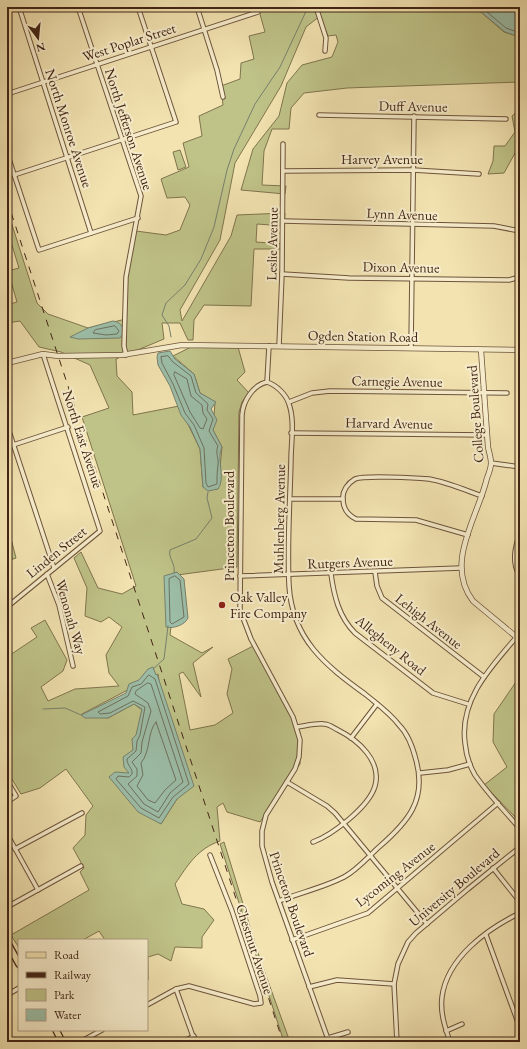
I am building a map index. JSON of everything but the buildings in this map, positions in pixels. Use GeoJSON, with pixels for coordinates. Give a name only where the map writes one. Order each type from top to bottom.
{"type":"FeatureCollection","features":[{"type":"Feature","properties":{"kind":"main road"},"geometry":{"type":"LineString","coordinates":[[7,944],[18,962]]}},
{"type":"Feature","properties":{"kind":"main road"},"geometry":{"type":"LineString","coordinates":[[56,1031],[61,1041]]}},
{"type":"Feature","properties":{"kind":"street","name":"North Monroe Avenue"},"geometry":{"type":"LineString","coordinates":[[19,7],[91,233]]}},
{"type":"Feature","properties":{"kind":"street","name":"North Jefferson Avenue"},"geometry":{"type":"LineString","coordinates":[[78,7],[140,196],[138,218],[126,277],[124,346],[126,355]]}},
{"type":"Feature","properties":{"kind":"street"},"geometry":{"type":"LineString","coordinates":[[14,175],[176,122],[138,7]]}},
{"type":"Feature","properties":{"kind":"street"},"geometry":{"type":"LineString","coordinates":[[197,7],[218,70],[223,97]]}},
{"type":"Feature","properties":{"kind":"street"},"geometry":{"type":"LineString","coordinates":[[316,7],[326,38],[325,51]]}},
{"type":"Feature","properties":{"kind":"street","name":"West Poplar Street"},"geometry":{"type":"LineString","coordinates":[[7,94],[258,12]]}},
{"type":"Feature","properties":{"kind":"street","name":"Duff Avenue"},"geometry":{"type":"LineString","coordinates":[[319,115],[506,119]]}},
{"type":"Feature","properties":{"kind":"street"},"geometry":{"type":"LineString","coordinates":[[411,348],[414,116]]}},
{"type":"Feature","properties":{"kind":"street","name":"Leslie Avenue"},"geometry":{"type":"LineString","coordinates":[[279,346],[282,274],[284,171],[283,144]]}},
{"type":"Feature","properties":{"kind":"street"},"geometry":{"type":"LineString","coordinates":[[7,153],[39,250],[138,218]]}},
{"type":"Feature","properties":{"kind":"street","name":"Harvey Avenue"},"geometry":{"type":"LineString","coordinates":[[284,171],[413,170],[479,174]]}},
{"type":"Feature","properties":{"kind":"street","name":"Lynn Avenue"},"geometry":{"type":"LineString","coordinates":[[283,221],[505,227],[520,231]]}},
{"type":"Feature","properties":{"kind":"street"},"geometry":{"type":"LineString","coordinates":[[520,241],[520,256]]}},
{"type":"Feature","properties":{"kind":"street","name":"Dixon Avenue"},"geometry":{"type":"LineString","coordinates":[[282,274],[413,279],[509,280],[520,277]]}},
{"type":"Feature","properties":{"kind":"street","name":"Ogden Station Road"},"geometry":{"type":"LineString","coordinates":[[43,354],[58,356],[126,355],[171,346],[206,345],[520,350]]}},
{"type":"Feature","properties":{"kind":"street"},"geometry":{"type":"LineString","coordinates":[[269,346],[267,382],[274,384],[289,402]]}},
{"type":"Feature","properties":{"kind":"street","name":"College Boulevard"},"geometry":{"type":"LineString","coordinates":[[481,350],[487,436],[491,463],[482,496],[468,535],[462,557],[462,568],[465,585],[473,602],[519,637]]}},
{"type":"Feature","properties":{"kind":"street"},"geometry":{"type":"LineString","coordinates":[[7,364],[43,354]]}},
{"type":"Feature","properties":{"kind":"street","name":"North East Avenue"},"geometry":{"type":"LineString","coordinates":[[43,354],[68,427],[100,531]]}},
{"type":"Feature","properties":{"kind":"street","name":"Princeton Boulevard"},"geometry":{"type":"LineString","coordinates":[[267,382],[255,388],[244,404],[242,412],[240,610],[244,624],[297,727],[300,748],[299,757],[287,782],[266,815],[262,832],[263,852],[292,940],[328,1040]]}},
{"type":"Feature","properties":{"kind":"street","name":"Carnegie Avenue"},"geometry":{"type":"LineString","coordinates":[[289,402],[312,393],[330,391],[507,393]]}},
{"type":"Feature","properties":{"kind":"street","name":"Muhlenberg Avenue"},"geometry":{"type":"LineString","coordinates":[[279,901],[344,877],[370,856],[390,839],[405,821],[418,796],[421,786],[420,773],[414,752],[400,726],[377,704],[329,668],[307,642],[294,611],[289,575],[292,433],[289,402]]}},
{"type":"Feature","properties":{"kind":"street"},"geometry":{"type":"LineString","coordinates":[[7,424],[54,568]]}},
{"type":"Feature","properties":{"kind":"street"},"geometry":{"type":"LineString","coordinates":[[7,447],[68,427]]}},
{"type":"Feature","properties":{"kind":"street","name":"Harvard Avenue"},"geometry":{"type":"LineString","coordinates":[[292,433],[487,436]]}},
{"type":"Feature","properties":{"kind":"street"},"geometry":{"type":"LineString","coordinates":[[491,463],[520,467]]}},
{"type":"Feature","properties":{"kind":"street"},"geometry":{"type":"LineString","coordinates":[[468,535],[416,520],[356,519],[348,514],[344,508],[343,499],[346,487],[360,478],[429,479],[482,496]]}},
{"type":"Feature","properties":{"kind":"street"},"geometry":{"type":"LineString","coordinates":[[290,499],[343,499]]}},
{"type":"Feature","properties":{"kind":"street","name":"Linden Street"},"geometry":{"type":"LineString","coordinates":[[7,607],[100,531]]}},
{"type":"Feature","properties":{"kind":"street"},"geometry":{"type":"LineString","coordinates":[[520,533],[515,548],[514,557],[520,576]]}},
{"type":"Feature","properties":{"kind":"street","name":"Rutgers Avenue"},"geometry":{"type":"LineString","coordinates":[[240,576],[331,574],[462,568]]}},
{"type":"Feature","properties":{"kind":"street","name":"Lehigh Avenue"},"geometry":{"type":"LineString","coordinates":[[375,572],[377,586],[382,598],[484,677]]}},
{"type":"Feature","properties":{"kind":"street","name":"Wenonah Way"},"geometry":{"type":"LineString","coordinates":[[47,574],[59,605],[73,666]]}},
{"type":"Feature","properties":{"kind":"street","name":"Allegheny Road"},"geometry":{"type":"LineString","coordinates":[[331,574],[334,592],[339,608],[348,626],[355,633],[433,693],[468,704]]}},
{"type":"Feature","properties":{"kind":"street"},"geometry":{"type":"LineString","coordinates":[[519,637],[484,677],[472,694],[468,704],[464,728],[466,751],[475,774],[520,828]]}},
{"type":"Feature","properties":{"kind":"street"},"geometry":{"type":"LineString","coordinates":[[351,738],[377,704]]}},
{"type":"Feature","properties":{"kind":"street"},"geometry":{"type":"LineString","coordinates":[[297,727],[325,724],[351,738],[371,758],[375,769],[375,785],[366,802],[325,838],[313,842]]}},
{"type":"Feature","properties":{"kind":"street"},"geometry":{"type":"LineString","coordinates":[[420,773],[448,770],[470,764]]}},
{"type":"Feature","properties":{"kind":"street"},"geometry":{"type":"LineString","coordinates":[[7,781],[16,796],[7,802]]}},
{"type":"Feature","properties":{"kind":"street"},"geometry":{"type":"LineString","coordinates":[[287,782],[327,806],[343,823],[427,924]]}},
{"type":"Feature","properties":{"kind":"street","name":"Lycoming Avenue"},"geometry":{"type":"LineString","coordinates":[[292,940],[364,915],[498,803]]}},
{"type":"Feature","properties":{"kind":"street"},"geometry":{"type":"LineString","coordinates":[[16,849],[82,813]]}},
{"type":"Feature","properties":{"kind":"street"},"geometry":{"type":"LineString","coordinates":[[7,834],[38,890]]}},
{"type":"Feature","properties":{"kind":"street","name":"University Boulevard"},"geometry":{"type":"LineString","coordinates":[[397,1042],[394,984],[398,964],[405,948],[416,933],[520,846]]}},
{"type":"Feature","properties":{"kind":"street","name":"Chestnut Avenue"},"geometry":{"type":"LineString","coordinates":[[148,1004],[176,989],[189,986],[199,987],[254,1004],[261,1003],[232,911],[210,855]]}},
{"type":"Feature","properties":{"kind":"street"},"geometry":{"type":"LineString","coordinates":[[7,907],[81,866]]}},
{"type":"Feature","properties":{"kind":"street"},"geometry":{"type":"LineString","coordinates":[[493,868],[520,902]]}},
{"type":"Feature","properties":{"kind":"street"},"geometry":{"type":"LineString","coordinates":[[450,1042],[446,1031],[442,1005],[446,981],[459,959],[494,928],[520,913]]}},
{"type":"Feature","properties":{"kind":"street"},"geometry":{"type":"LineString","coordinates":[[486,935],[520,1028]]}},
{"type":"Feature","properties":{"kind":"street"},"geometry":{"type":"LineString","coordinates":[[309,987],[337,980],[394,984]]}},
{"type":"Feature","properties":{"kind":"street"},"geometry":{"type":"LineString","coordinates":[[7,995],[18,989]]}},
{"type":"Feature","properties":{"kind":"street"},"geometry":{"type":"LineString","coordinates":[[176,989],[195,1042]]}},
{"type":"Feature","properties":{"kind":"street"},"geometry":{"type":"LineString","coordinates":[[446,1031],[462,1024]]}},
{"type":"Feature","properties":{"kind":"street"},"geometry":{"type":"LineString","coordinates":[[80,1042],[100,1031]]}},
{"type":"Feature","properties":{"kind":"street"},"geometry":{"type":"LineString","coordinates":[[328,1040],[348,1032]]}},
{"type":"Feature","properties":{"kind":"street"},"geometry":{"type":"LineString","coordinates":[[183,1042],[194,1036]]}},
{"type":"Feature","properties":{"kind":"green space"},"geometry":{"type":"Polygon","coordinates":[[[258,7],[475,7],[504,32],[520,37],[520,82],[347,88],[304,93],[291,108],[289,129],[272,129],[264,151],[262,185],[286,186],[285,194],[241,190],[253,149],[279,116],[287,83],[302,65],[332,57],[338,42],[336,35],[328,36],[320,16],[306,27],[281,86],[235,163],[220,240],[180,310],[182,321],[231,236],[237,215],[285,213],[284,226],[257,224],[256,242],[284,244],[283,249],[254,249],[251,306],[204,305],[194,320],[193,340],[188,340],[180,323],[162,323],[164,339],[116,359],[117,376],[132,392],[133,415],[179,406],[200,449],[203,487],[218,489],[222,447],[213,430],[215,402],[200,393],[194,374],[173,356],[193,346],[238,347],[245,372],[237,380],[249,393],[242,402],[239,412],[237,567],[177,575],[170,635],[202,653],[213,647],[193,663],[201,697],[183,672],[179,674],[190,730],[215,725],[233,713],[227,694],[232,669],[228,659],[255,645],[300,732],[300,764],[260,822],[227,812],[223,803],[217,807],[220,841],[205,848],[199,853],[175,884],[182,904],[204,909],[214,920],[202,937],[202,948],[175,947],[171,961],[158,954],[148,957],[148,939],[104,939],[99,931],[85,939],[18,939],[18,946],[11,935],[89,890],[80,872],[84,868],[73,848],[85,835],[86,815],[93,806],[66,769],[40,788],[21,794],[7,771],[7,657],[37,637],[31,628],[45,620],[67,660],[63,671],[41,687],[48,701],[75,689],[119,686],[109,673],[106,655],[122,627],[109,617],[101,622],[85,616],[87,588],[74,558],[81,552],[98,588],[122,594],[136,586],[82,417],[109,408],[90,365],[61,352],[39,347],[20,321],[7,323],[7,305],[17,302],[8,271],[19,268],[7,229],[7,209],[37,303],[48,314],[88,328],[126,319],[127,273],[136,231],[166,235],[180,230],[190,205],[185,197],[167,198],[161,179],[189,167],[183,143],[202,136],[199,116],[223,105],[221,86],[240,79],[241,63],[254,59],[249,36],[265,32],[258,7]],[[158,674],[82,714],[108,718],[134,704],[142,710],[133,750],[161,824],[177,799],[158,674]]]}},
{"type":"Feature","properties":{"kind":"green space"},"geometry":{"type":"Polygon","coordinates":[[[520,109],[520,144],[504,173],[488,174],[493,161],[494,146],[505,146],[515,132],[512,116],[520,109]]]}},
{"type":"Feature","properties":{"kind":"green space"},"geometry":{"type":"Polygon","coordinates":[[[180,150],[186,167],[178,170],[173,152],[180,150]]]}},
{"type":"Feature","properties":{"kind":"green space"},"geometry":{"type":"Polygon","coordinates":[[[7,523],[16,558],[7,561],[7,523]]]}},
{"type":"Feature","properties":{"kind":"green space"},"geometry":{"type":"Polygon","coordinates":[[[518,679],[520,682],[520,822],[484,785],[507,767],[493,742],[494,714],[518,679]]]}},
{"type":"Feature","properties":{"kind":"green space"},"geometry":{"type":"Polygon","coordinates":[[[224,842],[260,959],[290,1042],[284,1042],[220,844],[224,842]]]}},
{"type":"Feature","properties":{"kind":"water"},"geometry":{"type":"Polygon","coordinates":[[[475,7],[520,7],[520,37],[505,32],[475,7]]]}},
{"type":"Feature","properties":{"kind":"water"},"geometry":{"type":"Polygon","coordinates":[[[113,321],[119,323],[123,328],[124,333],[120,338],[78,339],[70,337],[88,328],[113,321]]]}},
{"type":"Feature","properties":{"kind":"water"},"geometry":{"type":"Polygon","coordinates":[[[170,351],[175,359],[194,374],[200,393],[216,402],[211,409],[217,420],[213,430],[222,447],[220,451],[221,480],[218,489],[208,491],[203,487],[200,449],[190,427],[181,415],[170,386],[158,365],[158,353],[170,351]]]}},
{"type":"Feature","properties":{"kind":"water"},"geometry":{"type":"Polygon","coordinates":[[[177,572],[184,579],[188,618],[184,623],[178,626],[166,627],[164,576],[177,572]]]}},
{"type":"Feature","properties":{"kind":"water"},"geometry":{"type":"Polygon","coordinates":[[[153,667],[156,675],[157,674],[194,786],[177,799],[161,824],[138,812],[109,777],[115,772],[129,773],[124,767],[123,757],[133,750],[132,739],[136,735],[142,709],[134,704],[108,718],[85,718],[81,715],[126,693],[129,684],[139,680],[148,669],[153,667]]]}},
{"type":"Feature","properties":{"kind":"waterway"},"geometry":{"type":"LineString","coordinates":[[171,337],[169,326],[162,315],[166,303],[185,285],[201,259],[214,227],[227,170],[234,149],[255,104],[280,67],[308,7]]}},
{"type":"Feature","properties":{"kind":"waterway"},"geometry":{"type":"LineString","coordinates":[[174,573],[170,550],[196,539],[212,518],[207,498],[208,492]]}},
{"type":"Feature","properties":{"kind":"waterway"},"geometry":{"type":"LineString","coordinates":[[153,669],[164,659],[168,626]]}},
{"type":"Feature","properties":{"kind":"waterway"},"geometry":{"type":"LineString","coordinates":[[43,709],[65,708],[81,715]]}},
{"type":"Feature","properties":{"kind":"railway"},"geometry":{"type":"LineString","coordinates":[[7,200],[283,1042]]}},
{"type":"Feature","properties":{"kind":"place","name":"Oak Valley Fire Company"},"geometry":{"type":"Point","coordinates":[222,605]}}]}
